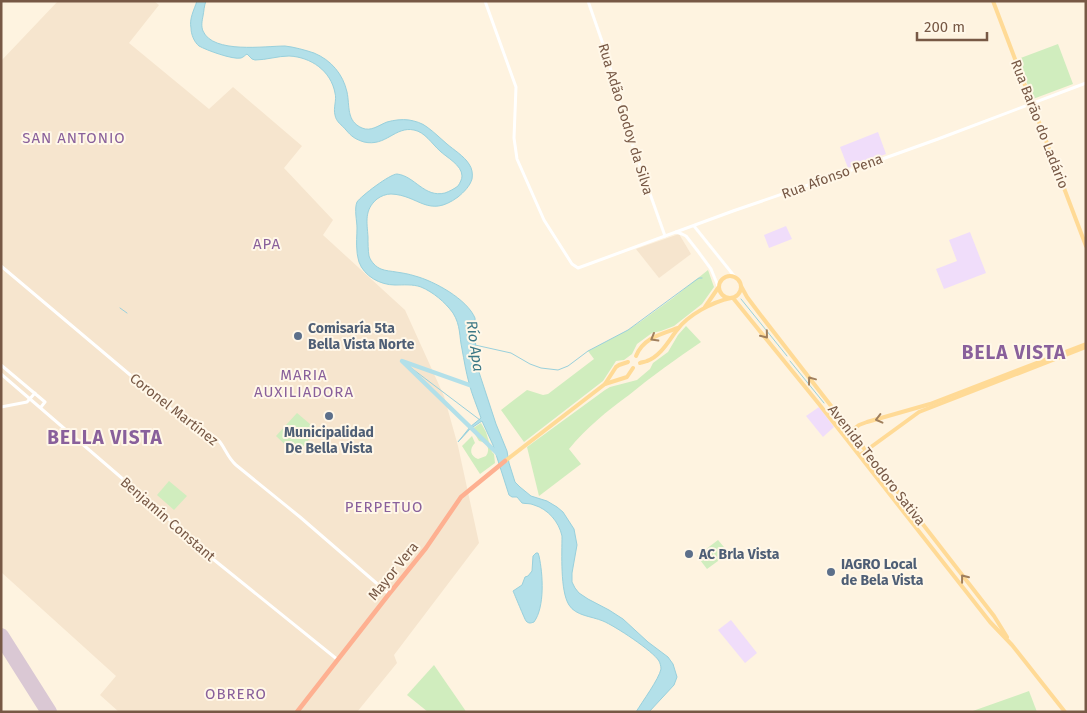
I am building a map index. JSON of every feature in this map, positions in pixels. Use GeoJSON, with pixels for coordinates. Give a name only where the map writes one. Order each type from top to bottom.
{"type":"FeatureCollection","features":[{"type":"Feature","properties":{"kind":"highway","name":"Mayor Vera"},"geometry":{"type":"LineString","coordinates":[[298,712],[426,548],[461,497],[504,461]]}},
{"type":"Feature","properties":{"kind":"main road","name":"Rua Barão do Ladário"},"geometry":{"type":"LineString","coordinates":[[993,1],[1086,246]]}},
{"type":"Feature","properties":{"kind":"main road"},"geometry":{"type":"LineString","coordinates":[[678,328],[655,336],[640,347],[635,356],[640,363],[651,359],[664,348],[678,328],[705,307],[732,298],[738,294],[741,286],[739,280],[735,277],[726,276],[721,280],[705,307]]}},
{"type":"Feature","properties":{"kind":"main road"},"geometry":{"type":"LineString","coordinates":[[718,286],[722,295],[732,298]]}},
{"type":"Feature","properties":{"kind":"main road","name":"Avenida Teodoro Sativa"},"geometry":{"type":"LineString","coordinates":[[741,286],[747,297],[994,616],[1012,645]]}},
{"type":"Feature","properties":{"kind":"main road","name":"Avenida Teodoro Sativa"},"geometry":{"type":"LineString","coordinates":[[732,298],[775,348],[989,621],[1012,645],[1065,712]]}},
{"type":"Feature","properties":{"kind":"main road"},"geometry":{"type":"LineString","coordinates":[[845,436],[858,425],[930,404],[1086,346]]}},
{"type":"Feature","properties":{"kind":"main road"},"geometry":{"type":"LineString","coordinates":[[860,455],[919,412],[1086,346]]}},
{"type":"Feature","properties":{"kind":"main road"},"geometry":{"type":"LineString","coordinates":[[504,461],[605,384],[616,367],[627,362],[632,369],[627,377],[605,384]]}},
{"type":"Feature","properties":{"kind":"main road"},"geometry":{"type":"LineString","coordinates":[[989,621],[994,616]]}},
{"type":"Feature","properties":{"kind":"street","name":"Rua Afonso Pena"},"geometry":{"type":"LineString","coordinates":[[485,1],[516,87],[514,138],[517,159],[548,227],[572,264],[578,268],[846,172],[1086,83]]}},
{"type":"Feature","properties":{"kind":"street","name":"Rua Adão Godoy da Silva"},"geometry":{"type":"LineString","coordinates":[[588,1],[619,97],[621,112],[665,236]]}},
{"type":"Feature","properties":{"kind":"street"},"geometry":{"type":"LineString","coordinates":[[694,226],[735,277]]}},
{"type":"Feature","properties":{"kind":"street"},"geometry":{"type":"LineString","coordinates":[[676,232],[689,240],[711,269],[718,286]]}},
{"type":"Feature","properties":{"kind":"street","name":"Coronel Martínez"},"geometry":{"type":"LineString","coordinates":[[1,266],[186,422],[201,428],[218,440],[232,462],[300,517],[389,594]]}},
{"type":"Feature","properties":{"kind":"street"},"geometry":{"type":"LineString","coordinates":[[1,365],[46,402],[41,407]]}},
{"type":"Feature","properties":{"kind":"street","name":"Benjamín Constant"},"geometry":{"type":"LineString","coordinates":[[1,374],[160,511],[208,555],[339,660]]}},
{"type":"Feature","properties":{"kind":"street"},"geometry":{"type":"LineString","coordinates":[[1,408],[27,402],[35,393]]}},
{"type":"Feature","properties":{"kind":"shaded area"},"geometry":{"type":"Polygon","coordinates":[[[58,1],[154,1],[159,5],[129,43],[209,109],[233,87],[302,146],[284,168],[333,220],[323,235],[405,310],[444,396],[458,446],[479,543],[394,655],[397,663],[357,712],[119,712],[100,695],[116,676],[1,572],[1,61],[58,1]]]}},
{"type":"Feature","properties":{"kind":"shaded area"},"geometry":{"type":"Polygon","coordinates":[[[878,132],[886,154],[848,168],[840,147],[878,132]]]}},
{"type":"Feature","properties":{"kind":"shaded area"},"geometry":{"type":"Polygon","coordinates":[[[786,226],[792,239],[769,248],[764,235],[786,226]]]}},
{"type":"Feature","properties":{"kind":"shaded area"},"geometry":{"type":"Polygon","coordinates":[[[970,232],[986,273],[944,289],[936,269],[957,261],[949,240],[970,232]]]}},
{"type":"Feature","properties":{"kind":"shaded area"},"geometry":{"type":"Polygon","coordinates":[[[679,234],[691,254],[659,278],[636,249],[679,234]]]}},
{"type":"Feature","properties":{"kind":"shaded area"},"geometry":{"type":"Polygon","coordinates":[[[819,407],[834,427],[823,437],[806,416],[819,407]]]}},
{"type":"Feature","properties":{"kind":"shaded area"},"geometry":{"type":"Polygon","coordinates":[[[731,620],[757,653],[745,663],[718,630],[731,620]]]}},
{"type":"Feature","properties":{"kind":"green space"},"geometry":{"type":"Polygon","coordinates":[[[1058,44],[1073,84],[1033,99],[1018,59],[1058,44]]]}},
{"type":"Feature","properties":{"kind":"green space"},"geometry":{"type":"Polygon","coordinates":[[[708,270],[714,287],[702,304],[674,326],[652,333],[637,344],[632,354],[624,360],[616,361],[603,381],[524,442],[501,410],[527,390],[543,395],[548,394],[594,359],[588,351],[640,322],[708,270]]]}},
{"type":"Feature","properties":{"kind":"green space"},"geometry":{"type":"Polygon","coordinates":[[[686,326],[701,342],[646,381],[590,427],[569,449],[581,464],[539,496],[527,447],[605,390],[637,380],[650,369],[653,363],[668,352],[686,326]]]}},
{"type":"Feature","properties":{"kind":"green space"},"geometry":{"type":"Polygon","coordinates":[[[297,413],[317,430],[296,455],[276,436],[297,413]]]}},
{"type":"Feature","properties":{"kind":"green space"},"geometry":{"type":"Polygon","coordinates":[[[481,423],[494,454],[495,463],[480,474],[462,446],[472,436],[475,443],[472,448],[472,454],[478,459],[486,456],[487,446],[479,441],[472,429],[481,423]]]}},
{"type":"Feature","properties":{"kind":"green space"},"geometry":{"type":"Polygon","coordinates":[[[169,481],[187,496],[174,510],[157,495],[169,481]]]}},
{"type":"Feature","properties":{"kind":"green space"},"geometry":{"type":"Polygon","coordinates":[[[718,540],[729,553],[707,569],[697,556],[718,540]]]}},
{"type":"Feature","properties":{"kind":"green space"},"geometry":{"type":"Polygon","coordinates":[[[434,665],[466,712],[428,712],[407,695],[434,665]]]}},
{"type":"Feature","properties":{"kind":"green space"},"geometry":{"type":"Polygon","coordinates":[[[1029,691],[1037,712],[970,712],[1029,691]]]}},
{"type":"Feature","properties":{"kind":"water"},"geometry":{"type":"Polygon","coordinates":[[[197,1],[206,1],[202,25],[203,31],[217,43],[240,47],[285,46],[314,53],[331,64],[343,79],[351,117],[357,125],[369,129],[395,120],[418,122],[432,131],[467,161],[472,169],[470,184],[458,197],[448,203],[431,206],[401,195],[391,194],[377,199],[370,207],[367,216],[369,256],[374,264],[381,269],[413,275],[440,286],[458,298],[471,311],[475,318],[476,363],[507,451],[515,482],[531,496],[547,501],[557,507],[563,512],[574,529],[577,545],[572,582],[575,588],[588,599],[623,619],[668,657],[673,664],[677,677],[674,685],[649,712],[636,712],[660,673],[659,661],[642,645],[616,628],[603,621],[580,614],[569,605],[564,591],[562,536],[558,526],[544,510],[532,504],[522,503],[517,497],[509,495],[493,445],[482,421],[470,429],[458,442],[470,427],[481,418],[469,383],[459,327],[453,313],[438,298],[421,287],[389,285],[373,279],[365,272],[359,262],[357,255],[356,205],[360,199],[382,181],[397,174],[409,179],[425,190],[438,194],[445,193],[458,186],[462,176],[459,168],[418,131],[401,131],[372,143],[354,138],[339,123],[336,117],[333,85],[324,72],[312,62],[289,56],[255,60],[247,54],[241,58],[232,58],[199,46],[193,38],[191,25],[192,14],[197,1]]]}},
{"type":"Feature","properties":{"kind":"water"},"geometry":{"type":"Polygon","coordinates":[[[536,553],[539,556],[542,590],[538,616],[534,622],[530,623],[525,620],[513,591],[522,585],[525,577],[532,571],[533,556],[536,553]]]}},
{"type":"Feature","properties":{"kind":"waterway"},"geometry":{"type":"LineString","coordinates":[[475,345],[511,353],[541,368],[558,370],[568,366],[588,351],[628,330],[696,280],[702,278]]}},
{"type":"Feature","properties":{"kind":"waterway"},"geometry":{"type":"LineString","coordinates":[[741,299],[787,356]]}},
{"type":"Feature","properties":{"kind":"waterway"},"geometry":{"type":"LineString","coordinates":[[120,308],[127,313]]}},
{"type":"Feature","properties":{"kind":"waterway"},"geometry":{"type":"LineString","coordinates":[[402,361],[480,420]]}},
{"type":"Feature","properties":{"kind":"waterway","name":"Río Apa"},"geometry":{"type":"LineString","coordinates":[[475,387],[402,361],[499,455]]}},
{"type":"Feature","properties":{"kind":"waterway"},"geometry":{"type":"LineString","coordinates":[[790,361],[824,403]]}},
{"type":"Feature","properties":{"kind":"runway"},"geometry":{"type":"LineString","coordinates":[[1,636],[49,712]]}},
{"type":"Feature","properties":{"kind":"place","name":"Comisaría 5ta Bella Vista Norte"},"geometry":{"type":"Point","coordinates":[298,336]}},
{"type":"Feature","properties":{"kind":"place","name":"Municipalidad De Bella Vista"},"geometry":{"type":"Point","coordinates":[329,416]}},
{"type":"Feature","properties":{"kind":"place","name":"AC Brla Vista"},"geometry":{"type":"Point","coordinates":[689,554]}},
{"type":"Feature","properties":{"kind":"place","name":"IAGRO Local de Bela Vista"},"geometry":{"type":"Point","coordinates":[831,572]}},
{"type":"Feature","properties":{"kind":"district","name":"SAN ANTONIO"},"geometry":{"type":"Point","coordinates":[74,138]}},
{"type":"Feature","properties":{"kind":"district","name":"APA"},"geometry":{"type":"Point","coordinates":[267,244]}},
{"type":"Feature","properties":{"kind":"district","name":"BELA VISTA"},"geometry":{"type":"Point","coordinates":[1014,352]}},
{"type":"Feature","properties":{"kind":"district","name":"MARIA AUXILIADORA"},"geometry":{"type":"Point","coordinates":[304,384]}},
{"type":"Feature","properties":{"kind":"district","name":"BELLA VISTA"},"geometry":{"type":"Point","coordinates":[105,437]}},
{"type":"Feature","properties":{"kind":"district","name":"PERPETUO"},"geometry":{"type":"Point","coordinates":[384,507]}},
{"type":"Feature","properties":{"kind":"district","name":"OBRERO"},"geometry":{"type":"Point","coordinates":[236,694]}}]}
